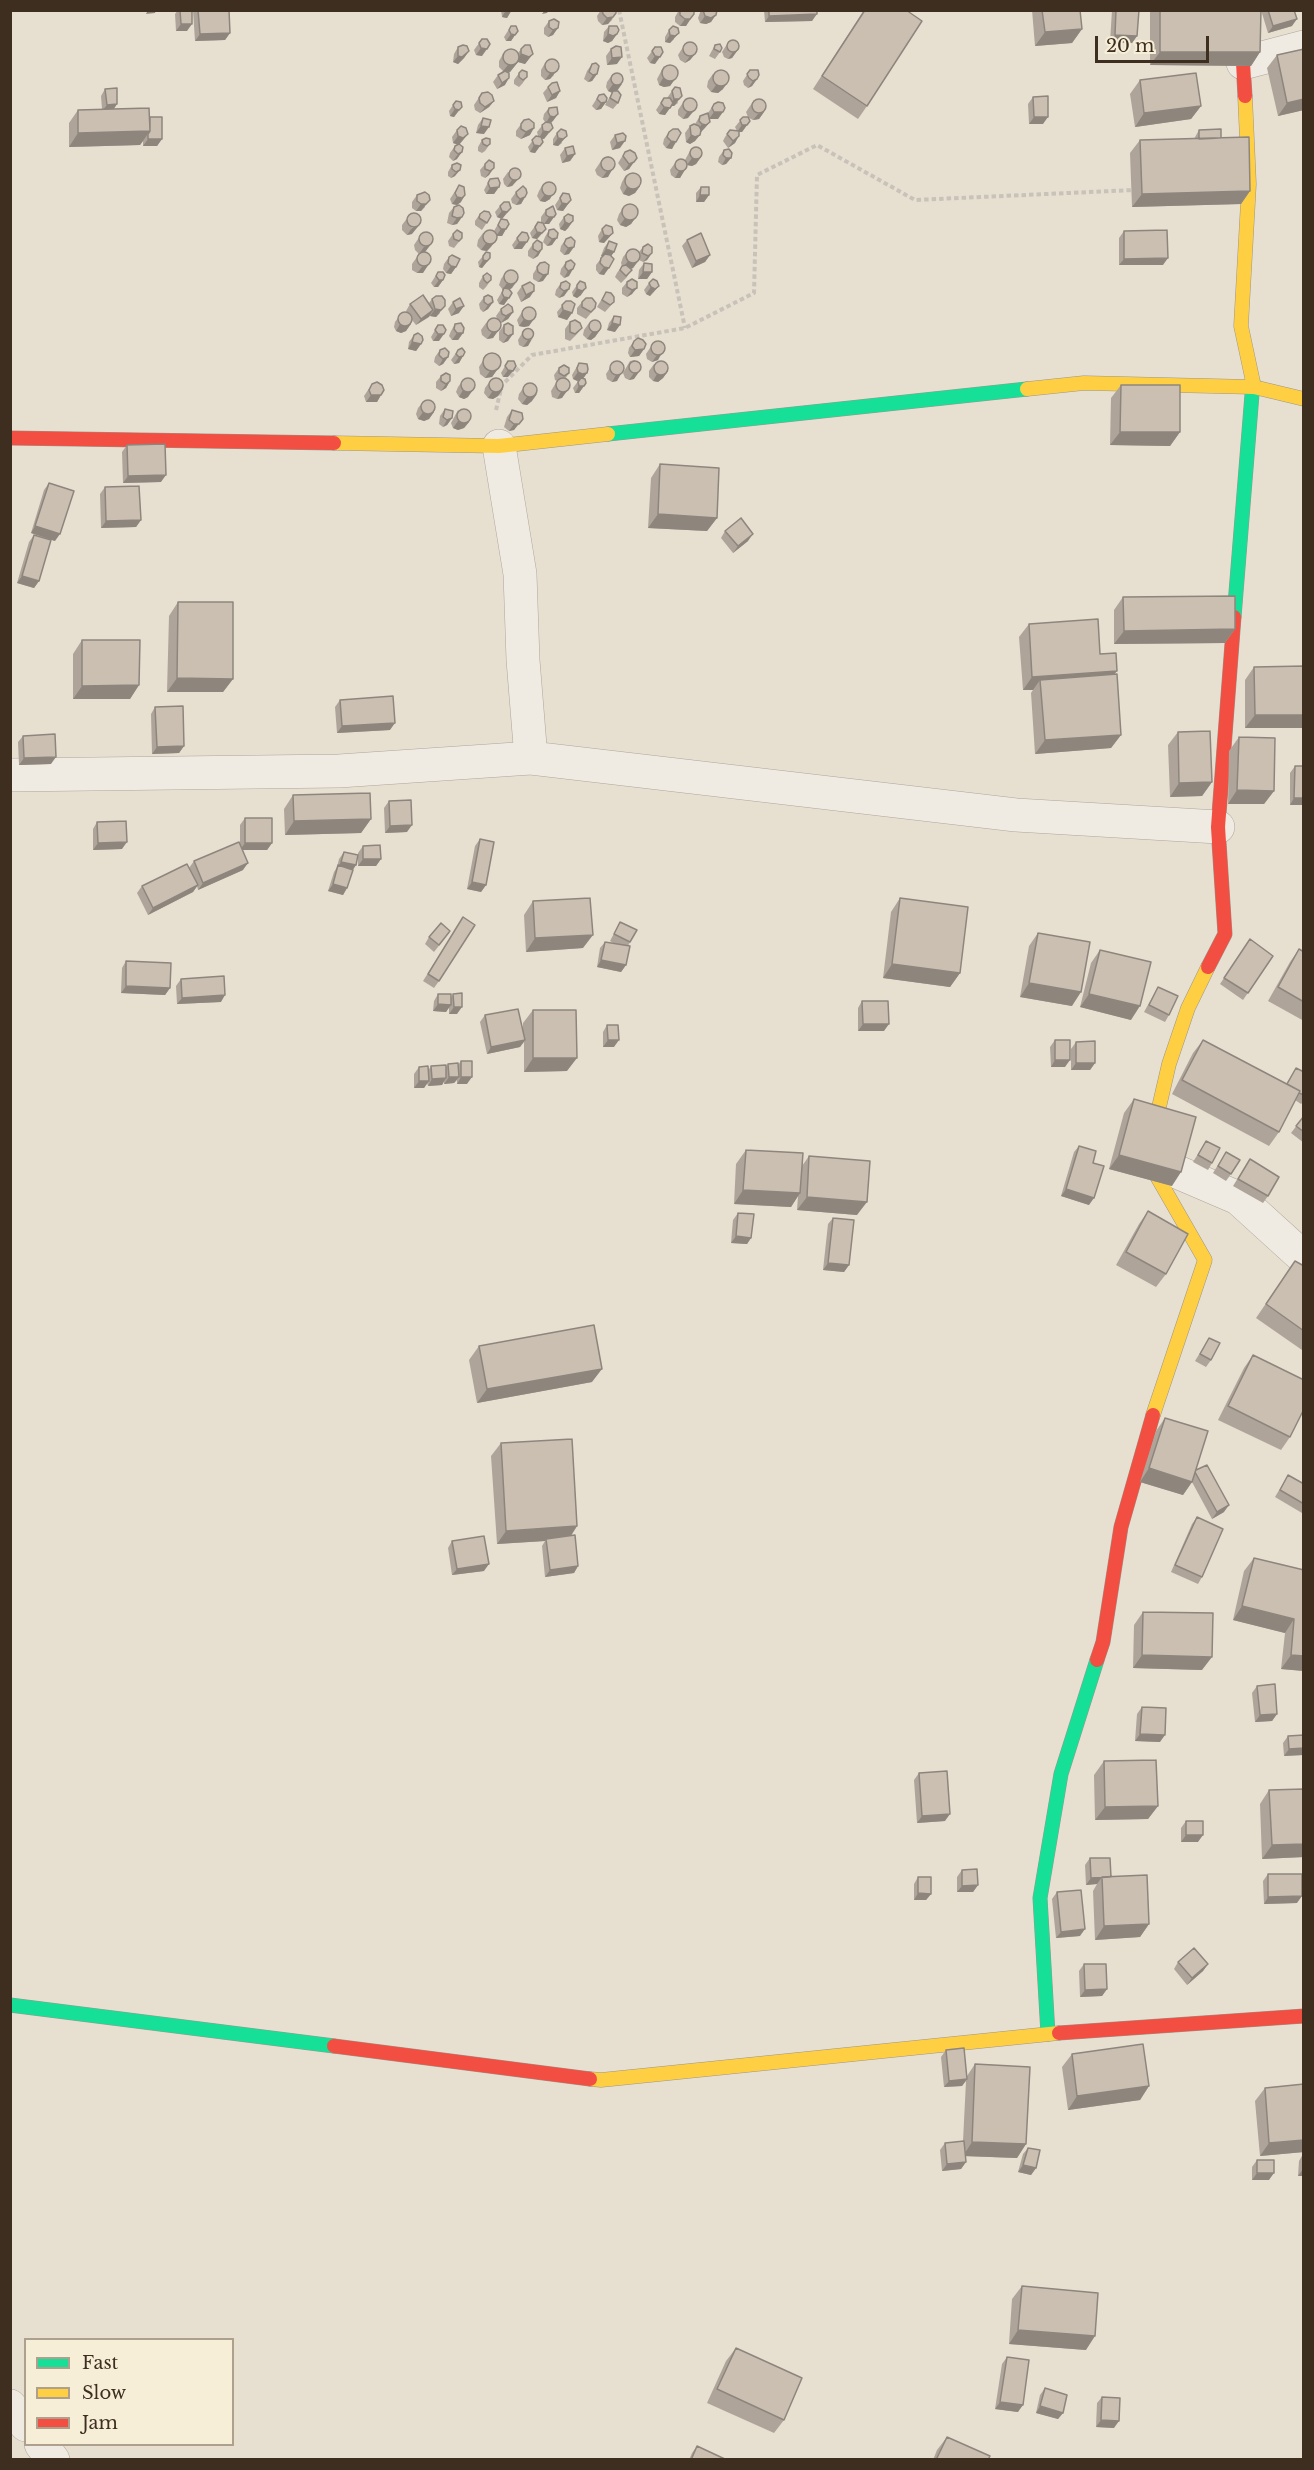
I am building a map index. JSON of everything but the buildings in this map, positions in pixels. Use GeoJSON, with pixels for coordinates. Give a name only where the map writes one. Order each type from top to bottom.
{"type":"FeatureCollection","features":[{"type":"Feature","properties":{"kind":"street"},"geometry":{"type":"LineString","coordinates":[[1048,2034],[1040,1898],[1061,1774],[1104,1642],[1121,1527],[1159,1392],[1204,1260],[1147,1160],[1169,1064],[1188,1008],[1225,934],[1218,827],[1223,741],[1254,387],[1241,327],[1249,184],[1243,63],[1229,34],[1193,10]]}},
{"type":"Feature","properties":{"kind":"street"},"geometry":{"type":"LineString","coordinates":[[1243,63],[1304,47]]}},
{"type":"Feature","properties":{"kind":"street"},"geometry":{"type":"LineString","coordinates":[[10,438],[125,438],[499,446],[1083,383],[1254,387],[1304,399]]}},
{"type":"Feature","properties":{"kind":"street"},"geometry":{"type":"LineString","coordinates":[[499,446],[520,574],[523,660],[531,758]]}},
{"type":"Feature","properties":{"kind":"street"},"geometry":{"type":"LineString","coordinates":[[10,775],[339,771],[531,758],[1016,815],[1218,827]]}},
{"type":"Feature","properties":{"kind":"street"},"geometry":{"type":"LineString","coordinates":[[1147,1160],[1238,1198],[1304,1258]]}},
{"type":"Feature","properties":{"kind":"street"},"geometry":{"type":"LineString","coordinates":[[10,2005],[601,2080],[1048,2034],[1304,2016]]}},
{"type":"Feature","properties":{"kind":"street"},"geometry":{"type":"LineString","coordinates":[[10,2406],[24,2422]]}},
{"type":"Feature","properties":{"kind":"street"},"geometry":{"type":"LineString","coordinates":[[42,2446],[53,2460]]}},
{"type":"Feature","properties":{"kind":"path"},"geometry":{"type":"LineString","coordinates":[[619,10],[686,328]]}},
{"type":"Feature","properties":{"kind":"path"},"geometry":{"type":"LineString","coordinates":[[499,446],[495,415],[502,385],[532,355],[686,328],[754,293],[757,175],[817,146],[915,200],[1142,189]]}},
{"type":"Feature","properties":{"kind":"traffic: fast"},"geometry":{"type":"LineString","coordinates":[[1234,617],[1253,382]]}},
{"type":"Feature","properties":{"kind":"traffic: fast"},"geometry":{"type":"LineString","coordinates":[[608,434],[1027,389]]}},
{"type":"Feature","properties":{"kind":"traffic: fast"},"geometry":{"type":"LineString","coordinates":[[1048,2034],[1040,1898],[1061,1774],[1097,1660]]}},
{"type":"Feature","properties":{"kind":"traffic: fast"},"geometry":{"type":"LineString","coordinates":[[10,2005],[334,2046]]}},
{"type":"Feature","properties":{"kind":"traffic: slow"},"geometry":{"type":"LineString","coordinates":[[1245,96],[1249,184],[1241,326],[1253,382]]}},
{"type":"Feature","properties":{"kind":"traffic: slow"},"geometry":{"type":"LineString","coordinates":[[1027,389],[1084,383],[1254,387],[1304,399]]}},
{"type":"Feature","properties":{"kind":"traffic: slow"},"geometry":{"type":"LineString","coordinates":[[334,443],[499,446],[608,434]]}},
{"type":"Feature","properties":{"kind":"traffic: slow"},"geometry":{"type":"LineString","coordinates":[[1153,1415],[1205,1260],[1147,1159],[1169,1064],[1188,1008],[1208,967]]}},
{"type":"Feature","properties":{"kind":"traffic: slow"},"geometry":{"type":"LineString","coordinates":[[590,2079],[601,2080],[1059,2033]]}},
{"type":"Feature","properties":{"kind":"traffic: jam"},"geometry":{"type":"LineString","coordinates":[[1193,10],[1229,34],[1243,63],[1245,96]]}},
{"type":"Feature","properties":{"kind":"traffic: jam"},"geometry":{"type":"LineString","coordinates":[[10,438],[334,443]]}},
{"type":"Feature","properties":{"kind":"traffic: jam"},"geometry":{"type":"LineString","coordinates":[[1208,967],[1225,934],[1218,827],[1234,617]]}},
{"type":"Feature","properties":{"kind":"traffic: jam"},"geometry":{"type":"LineString","coordinates":[[1097,1660],[1103,1642],[1121,1527],[1153,1415]]}},
{"type":"Feature","properties":{"kind":"traffic: jam"},"geometry":{"type":"LineString","coordinates":[[1059,2033],[1304,2016]]}},
{"type":"Feature","properties":{"kind":"traffic: jam"},"geometry":{"type":"LineString","coordinates":[[334,2046],[590,2079]]}}]}
